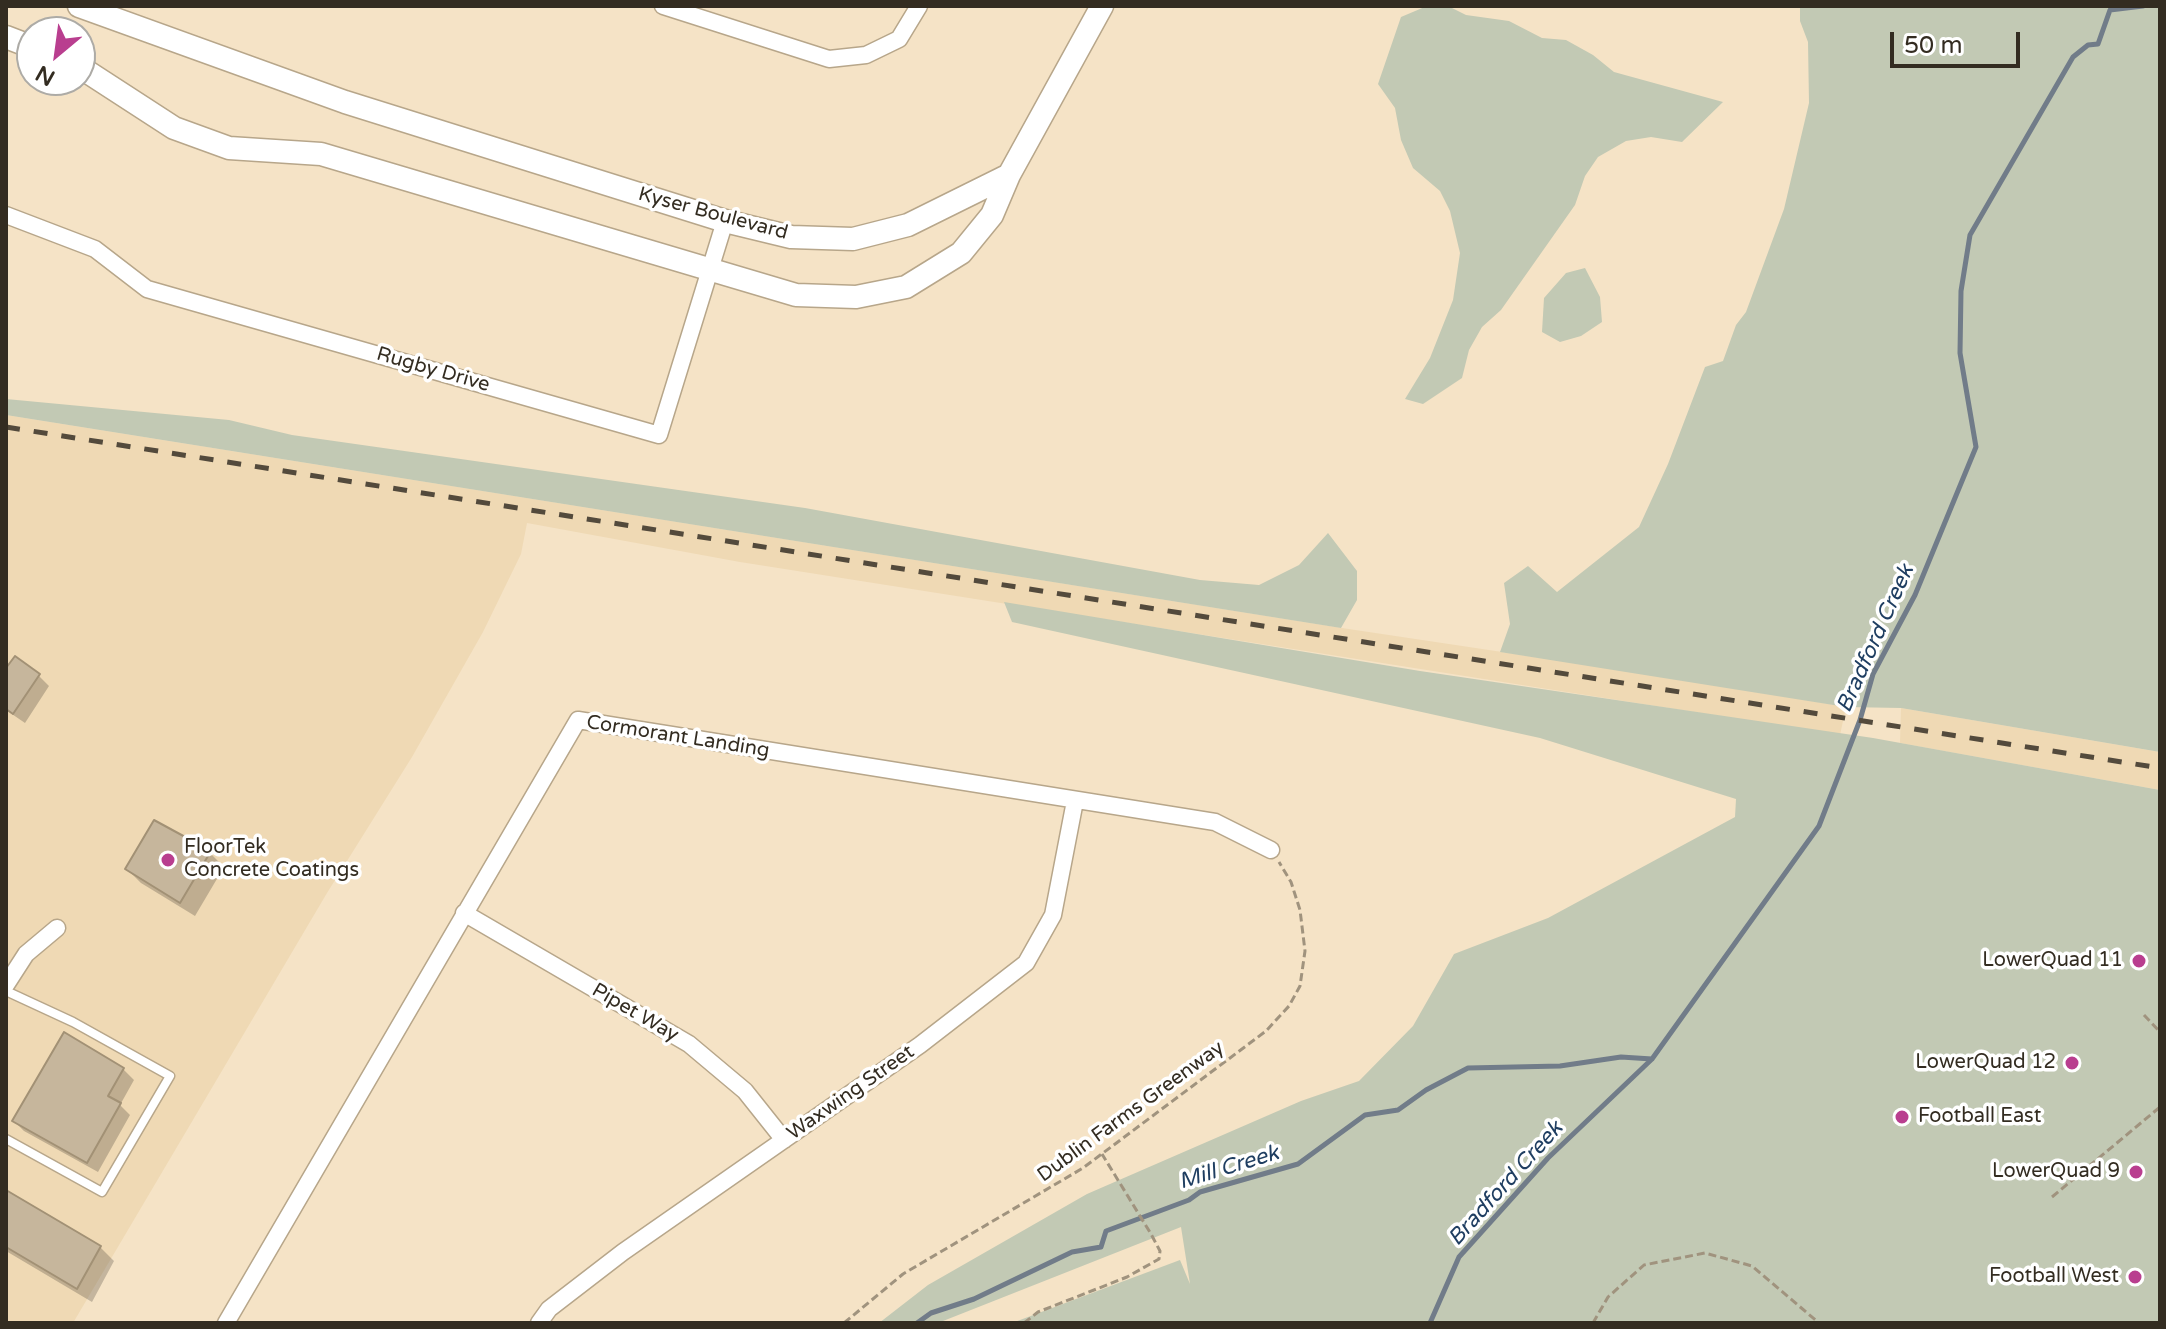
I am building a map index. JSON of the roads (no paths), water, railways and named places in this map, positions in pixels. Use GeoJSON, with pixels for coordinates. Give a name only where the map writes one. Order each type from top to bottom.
{"type":"FeatureCollection","features":[{"type":"Feature","properties":{"kind":"street","name":"Kyser Boulevard"},"geometry":{"type":"LineString","coordinates":[[79,6],[345,102],[725,221],[791,237],[853,239],[908,225],[1009,175]]}},
{"type":"Feature","properties":{"kind":"street"},"geometry":{"type":"LineString","coordinates":[[663,6],[829,59],[866,55],[899,39],[919,6]]}},
{"type":"Feature","properties":{"kind":"street"},"geometry":{"type":"LineString","coordinates":[[96,77],[174,128],[229,148],[321,154],[796,295],[856,297],[906,287],[961,253],[992,215],[1009,175],[1096,8]]}},
{"type":"Feature","properties":{"kind":"street","name":"Rugby Drive"},"geometry":{"type":"LineString","coordinates":[[6,215],[95,249],[147,289],[659,435],[725,221]]}},
{"type":"Feature","properties":{"kind":"street","name":"Cormorant Landing"},"geometry":{"type":"LineString","coordinates":[[226,1323],[578,720],[1215,822],[1271,850]]}},
{"type":"Feature","properties":{"kind":"street","name":"Waxwing Street"},"geometry":{"type":"LineString","coordinates":[[539,1323],[549,1309],[623,1252],[920,1045],[1026,963],[1053,915],[1075,801]]}},
{"type":"Feature","properties":{"kind":"street","name":"Pipet Way"},"geometry":{"type":"LineString","coordinates":[[464,913],[689,1044],[745,1091],[784,1140]]}},
{"type":"Feature","properties":{"kind":"street"},"geometry":{"type":"LineString","coordinates":[[6,988],[26,954],[57,928]]}},
{"type":"Feature","properties":{"kind":"lane"},"geometry":{"type":"LineString","coordinates":[[6,988],[170,1076],[102,1192],[6,1139]]}},
{"type":"Feature","properties":{"kind":"waterway","name":"Bradford Creek"},"geometry":{"type":"LineString","coordinates":[[1430,1323],[1459,1257],[1548,1158],[1652,1059],[1819,826],[1860,720],[1873,674],[1915,595],[1976,447],[1960,353],[1961,291],[1970,235],[2073,57],[2088,45],[2098,44],[2110,10],[2143,6]]}},
{"type":"Feature","properties":{"kind":"waterway","name":"Mill Creek"},"geometry":{"type":"LineString","coordinates":[[917,1323],[931,1313],[974,1299],[1072,1252],[1101,1247],[1106,1231],[1189,1200],[1200,1192],[1298,1164],[1365,1115],[1398,1110],[1426,1090],[1468,1068],[1560,1066],[1621,1057],[1652,1059]]}},
{"type":"Feature","properties":{"kind":"railway"},"geometry":{"type":"LineString","coordinates":[[6,427],[2160,768]]}},
{"type":"Feature","properties":{"kind":"place","name":"FloorTek Concrete Coatings"},"geometry":{"type":"Point","coordinates":[168,860]}},
{"type":"Feature","properties":{"kind":"place","name":"LowerQuad 11"},"geometry":{"type":"Point","coordinates":[2139,961]}},
{"type":"Feature","properties":{"kind":"place","name":"LowerQuad 12"},"geometry":{"type":"Point","coordinates":[2072,1063]}},
{"type":"Feature","properties":{"kind":"place","name":"Football East"},"geometry":{"type":"Point","coordinates":[1902,1117]}},
{"type":"Feature","properties":{"kind":"place","name":"LowerQuad 9"},"geometry":{"type":"Point","coordinates":[2136,1172]}},
{"type":"Feature","properties":{"kind":"place","name":"Football West"},"geometry":{"type":"Point","coordinates":[2135,1277]}}]}
